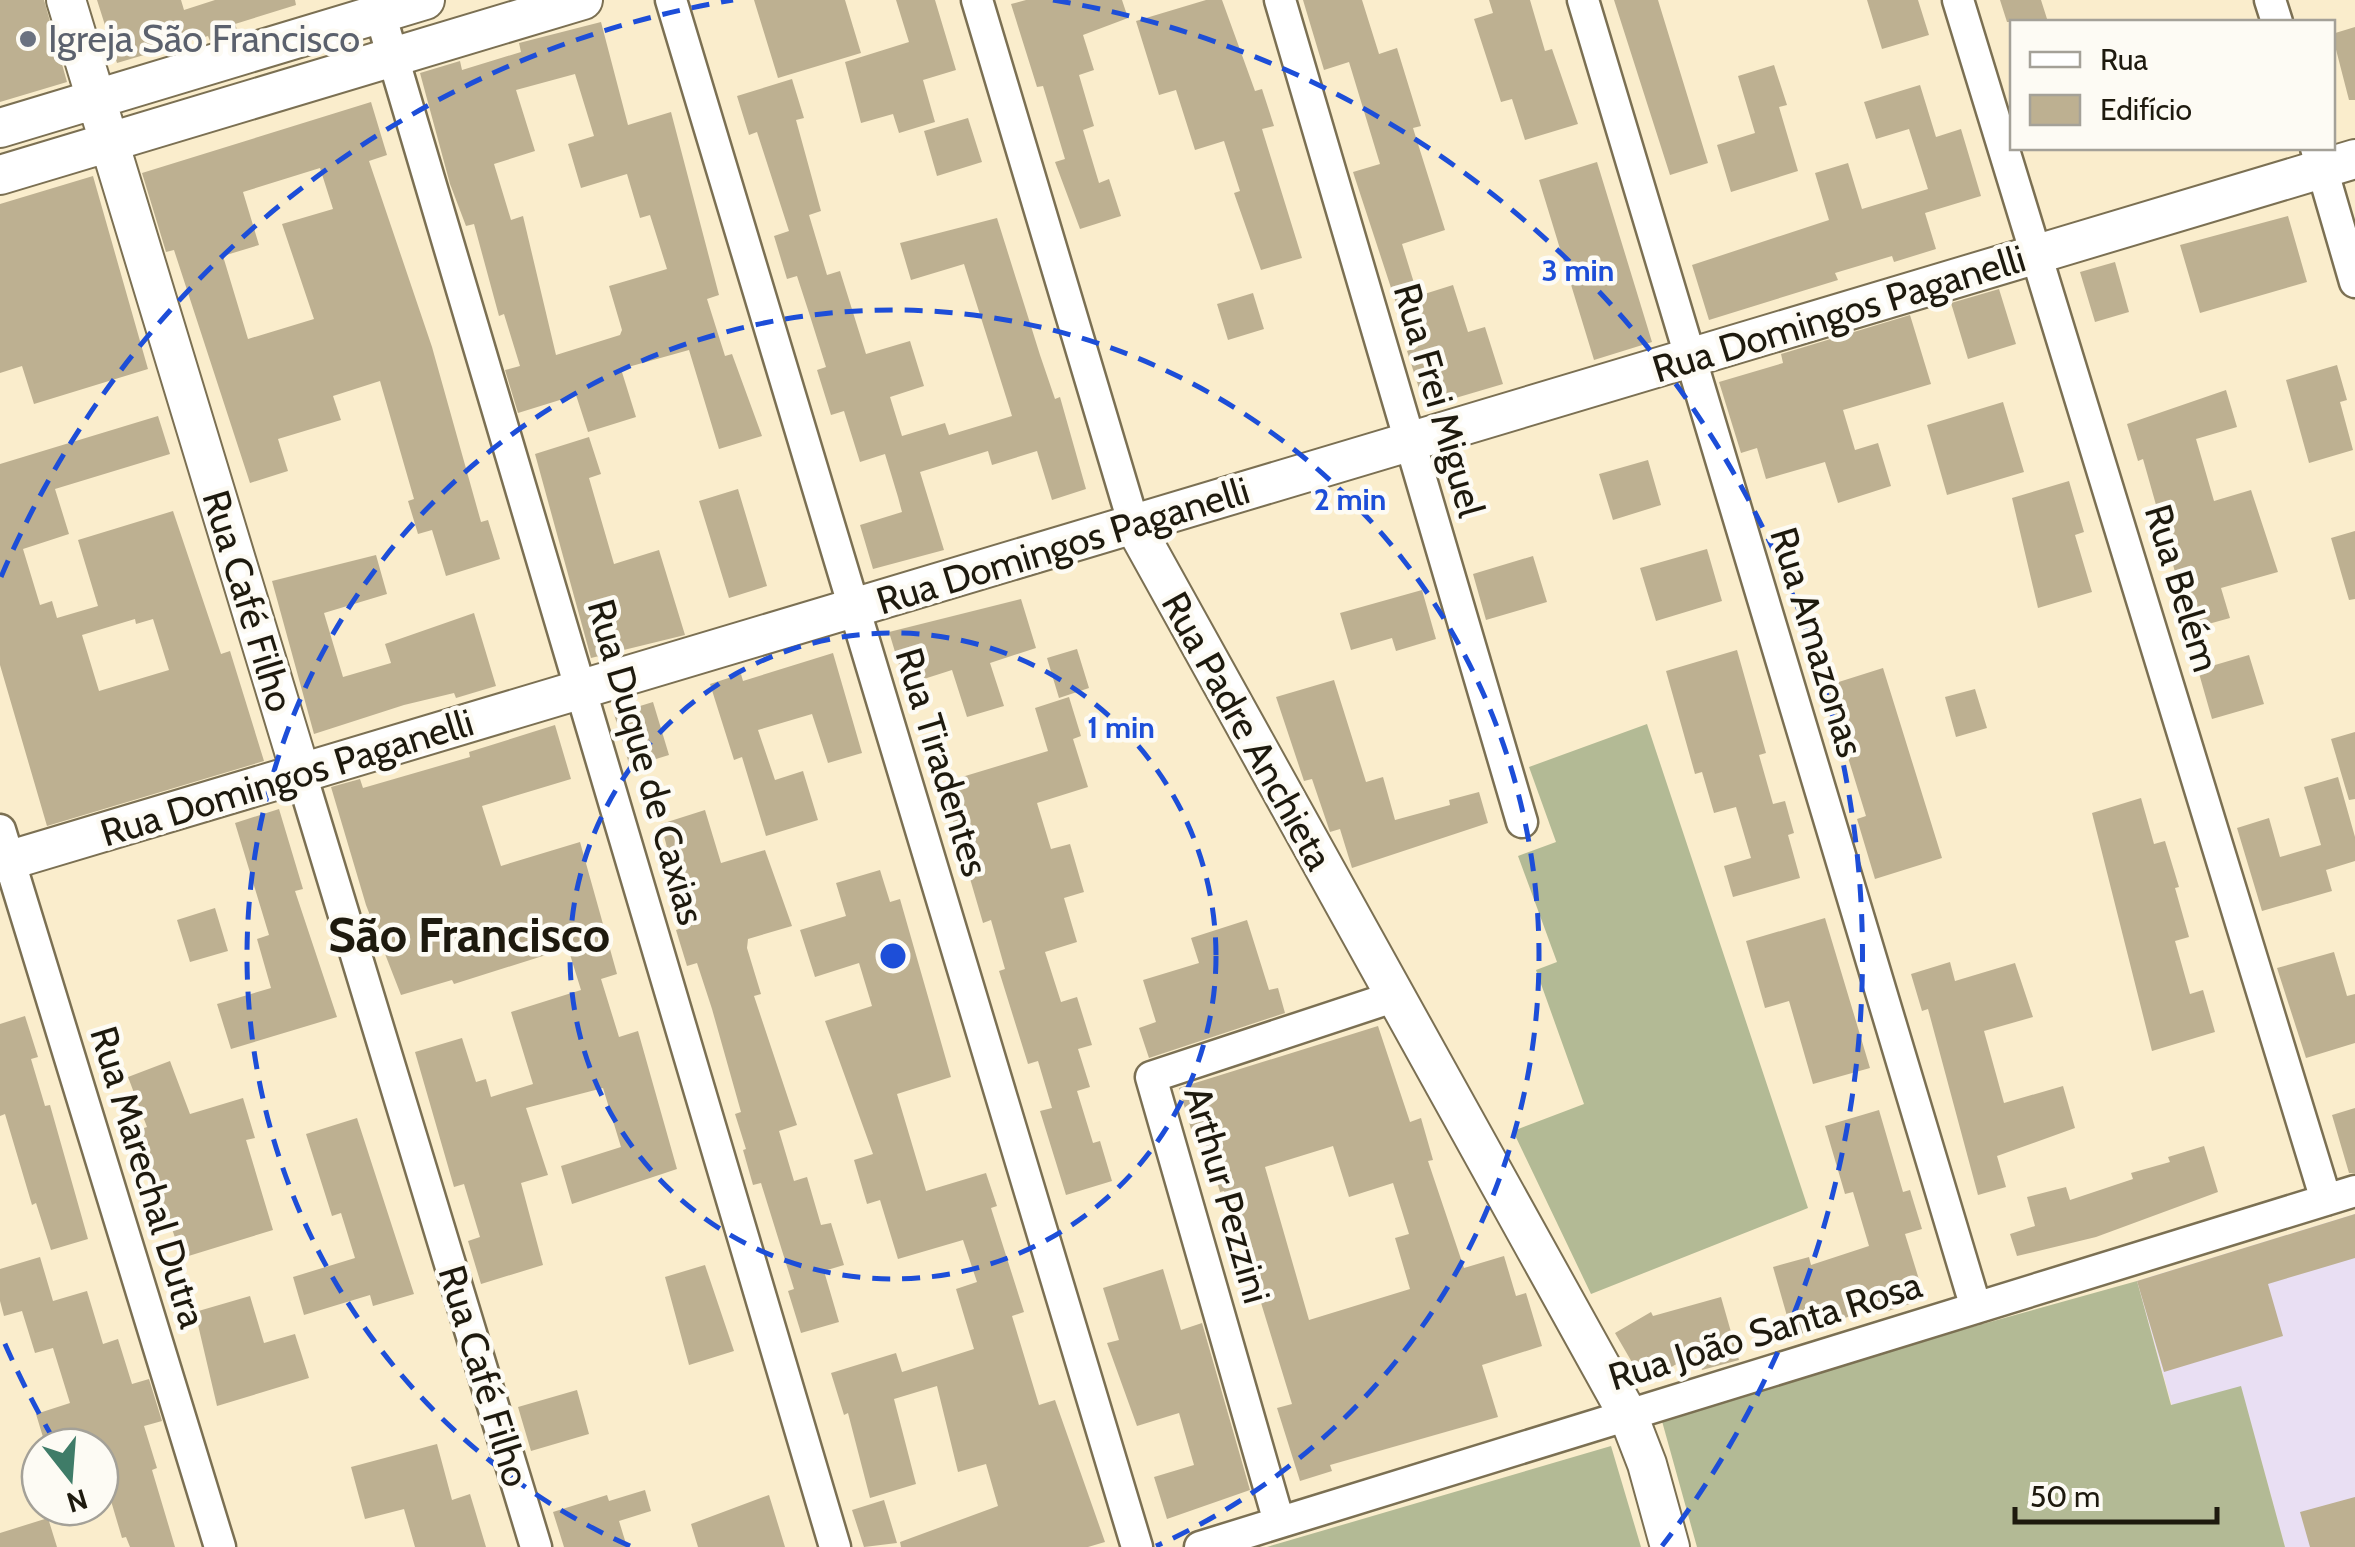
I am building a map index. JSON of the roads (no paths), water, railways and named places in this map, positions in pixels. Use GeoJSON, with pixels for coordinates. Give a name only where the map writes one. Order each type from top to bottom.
{"type":"FeatureCollection","features":[{"type":"Feature","properties":{"kind":"street","name":"Rua Café Filho"},"geometry":{"type":"LineString","coordinates":[[66,0],[536,1547]]}},
{"type":"Feature","properties":{"kind":"street"},"geometry":{"type":"LineString","coordinates":[[0,128],[97,101],[378,7],[425,0]]}},
{"type":"Feature","properties":{"kind":"street"},"geometry":{"type":"LineString","coordinates":[[0,175],[583,0]]}},
{"type":"Feature","properties":{"kind":"street","name":"Rua Tiradentes"},"geometry":{"type":"LineString","coordinates":[[671,0],[1137,1547]]}},
{"type":"Feature","properties":{"kind":"street","name":"Rua Padre Anchieta"},"geometry":{"type":"LineString","coordinates":[[977,0],[1134,525],[1628,1415],[1647,1464],[1670,1547]]}},
{"type":"Feature","properties":{"kind":"street","name":"Rua Frei Miguel"},"geometry":{"type":"LineString","coordinates":[[1280,0],[1522,822]]}},
{"type":"Feature","properties":{"kind":"street","name":"Rua Amazonas"},"geometry":{"type":"LineString","coordinates":[[1583,0],[1976,1308]]}},
{"type":"Feature","properties":{"kind":"street","name":"Rua Belém"},"geometry":{"type":"LineString","coordinates":[[1958,0],[2341,1196]]}},
{"type":"Feature","properties":{"kind":"street","name":"Rua Duque de Caxias"},"geometry":{"type":"LineString","coordinates":[[378,7],[834,1547]]}},
{"type":"Feature","properties":{"kind":"street"},"geometry":{"type":"LineString","coordinates":[[2331,158],[2355,282]]}},
{"type":"Feature","properties":{"kind":"street","name":"Rua Domingos Paganelli"},"geometry":{"type":"LineString","coordinates":[[3,851],[301,774],[2038,254],[2331,158]]}},
{"type":"Feature","properties":{"kind":"street","name":"Rua Marechal Dutra"},"geometry":{"type":"LineString","coordinates":[[3,851],[220,1547]]}},
{"type":"Feature","properties":{"kind":"street","name":"Arthur Pezzini"},"geometry":{"type":"LineString","coordinates":[[1279,1522],[1151,1077],[1393,997]]}},
{"type":"Feature","properties":{"kind":"street","name":"Rua João Santa Rosa"},"geometry":{"type":"LineString","coordinates":[[1203,1546],[2341,1196]]}},
{"type":"Feature","properties":{"kind":"place","name":"Igreja São Francisco"},"geometry":{"type":"Point","coordinates":[28,39]}},
{"type":"Feature","properties":{"kind":"district","name":"São Francisco"},"geometry":{"type":"Point","coordinates":[469,935]}}]}
